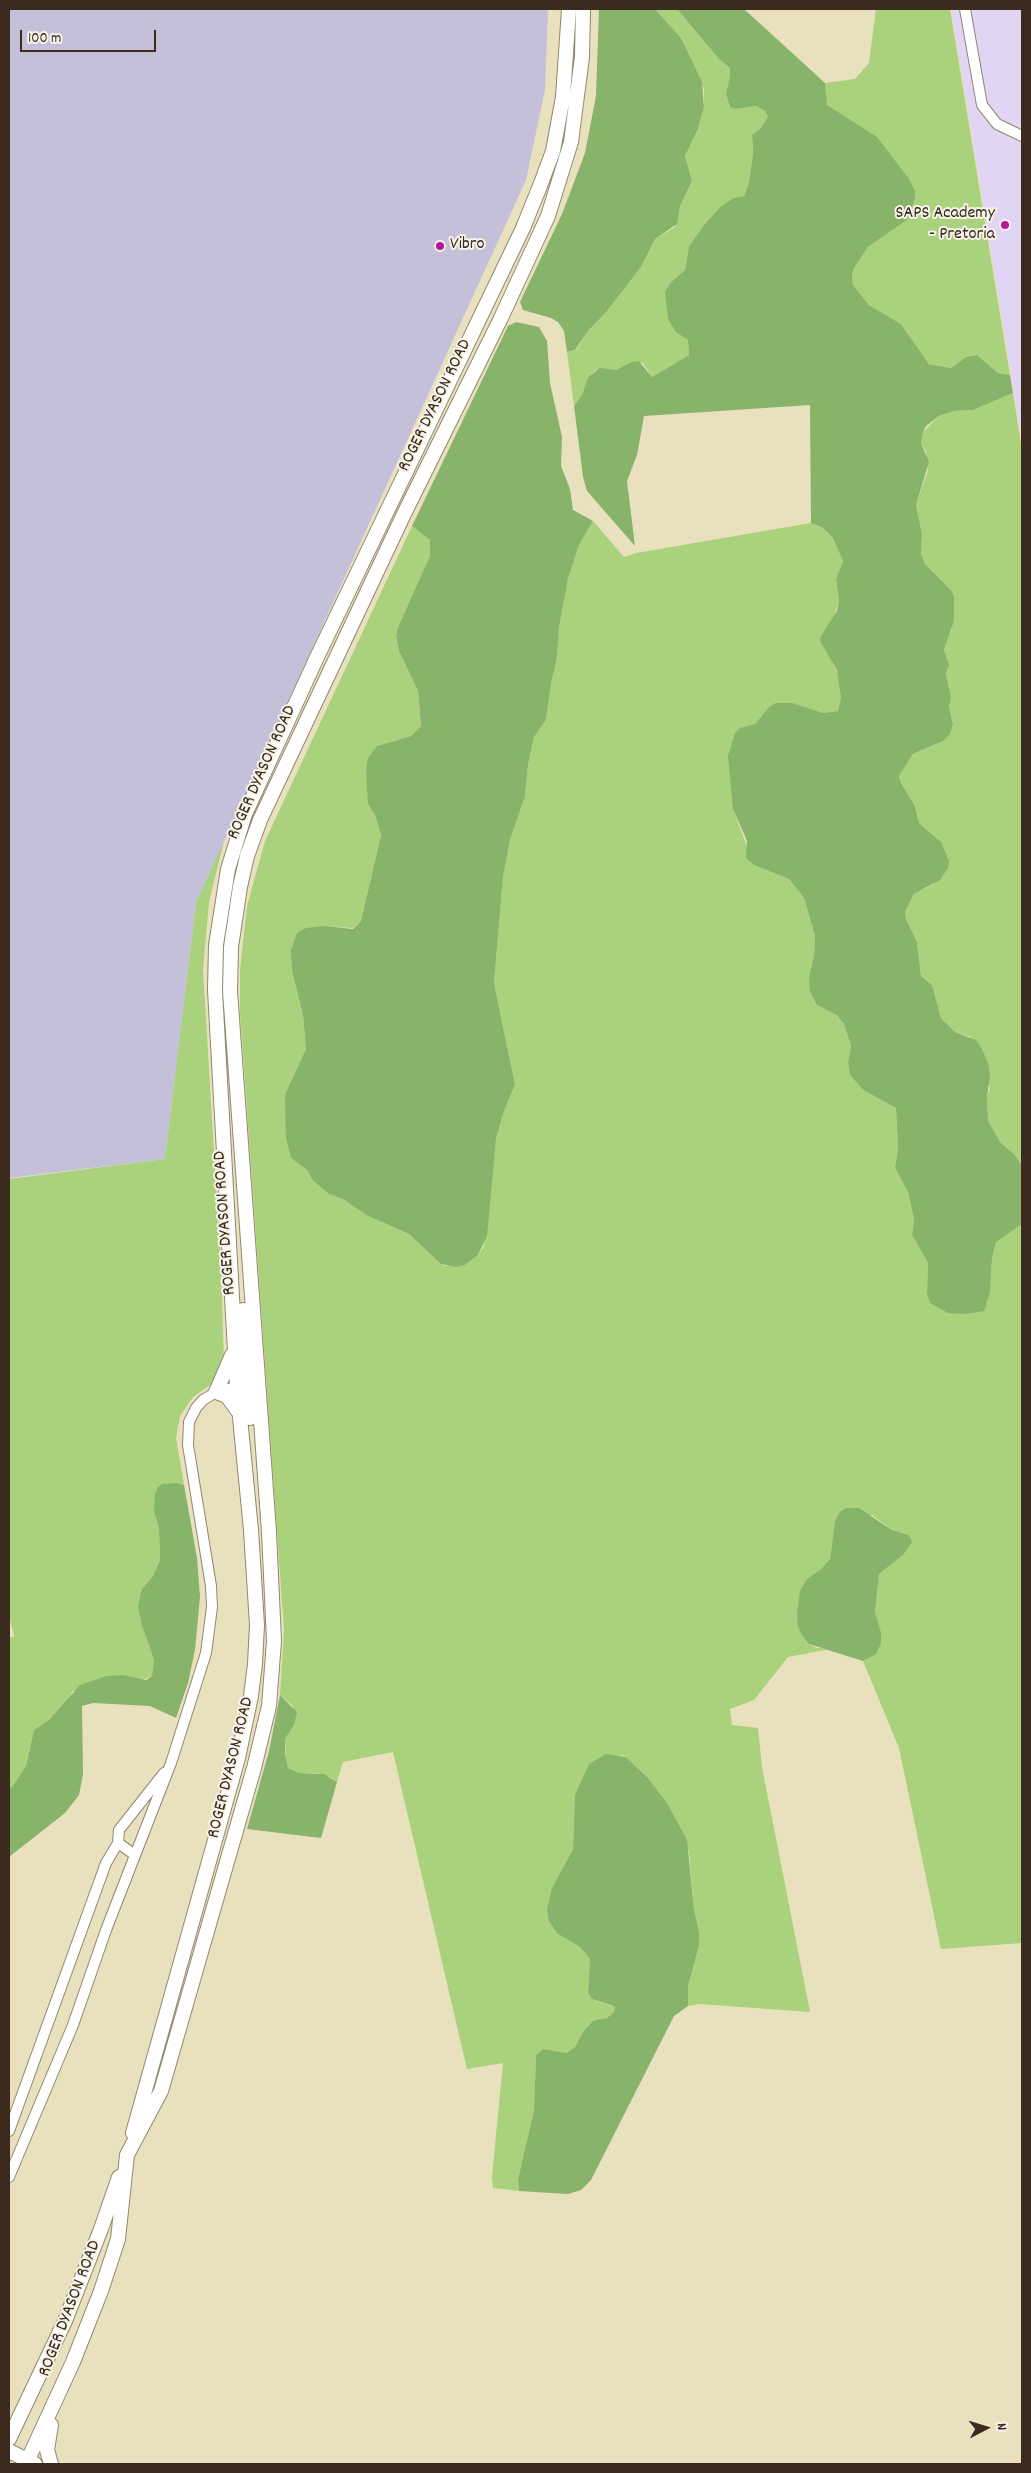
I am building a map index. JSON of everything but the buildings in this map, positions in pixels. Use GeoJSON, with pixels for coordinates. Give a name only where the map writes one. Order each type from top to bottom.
{"type":"FeatureCollection","features":[{"type":"Feature","properties":{"kind":"main road","name":"ROGER DYASON ROAD"},"geometry":{"type":"LineString","coordinates":[[9,2439],[65,2321],[101,2229],[127,2151],[238,1758],[251,1696],[256,1625],[251,1530],[241,1422],[242,1386],[234,1348],[215,990],[216,945],[228,869],[242,822],[318,655],[523,228],[540,186],[553,151],[563,97],[569,9]]}},
{"type":"Feature","properties":{"kind":"main road","name":"ROGER DYASON ROAD"},"geometry":{"type":"LineString","coordinates":[[30,2463],[101,2291],[118,2239],[127,2155],[161,2091],[262,1737],[269,1706],[274,1641],[269,1532],[239,1149],[230,991],[231,947],[240,887],[247,856],[260,820],[402,516],[502,318],[548,216],[571,142],[578,105],[583,9]]}},
{"type":"Feature","properties":{"kind":"main road"},"geometry":{"type":"LineString","coordinates":[[318,655],[334,662]]}},
{"type":"Feature","properties":{"kind":"main road"},"geometry":{"type":"LineString","coordinates":[[239,1149],[237,1214],[242,1386],[256,1475],[269,1532]]}},
{"type":"Feature","properties":{"kind":"main road"},"geometry":{"type":"LineString","coordinates":[[234,1348],[216,1392],[231,1399],[238,1411],[241,1422]]}},
{"type":"Feature","properties":{"kind":"main road"},"geometry":{"type":"LineString","coordinates":[[51,2464],[47,2450],[54,2407]]}},
{"type":"Feature","properties":{"kind":"main road"},"geometry":{"type":"LineString","coordinates":[[9,2451],[30,2463]]}},
{"type":"Feature","properties":{"kind":"street"},"geometry":{"type":"LineString","coordinates":[[965,9],[982,104],[997,124],[1022,136]]}},
{"type":"Feature","properties":{"kind":"street"},"geometry":{"type":"LineString","coordinates":[[9,2177],[73,2025],[171,1763],[201,1674],[209,1637],[212,1607],[208,1561],[188,1445],[188,1431],[196,1408],[216,1392],[242,1386]]}},
{"type":"Feature","properties":{"kind":"street"},"geometry":{"type":"LineString","coordinates":[[9,2131],[103,1872],[118,1843],[119,1830],[171,1763]]}},
{"type":"Feature","properties":{"kind":"street"},"geometry":{"type":"LineString","coordinates":[[118,1843],[135,1855]]}},
{"type":"Feature","properties":{"kind":"shaded area"},"geometry":{"type":"Polygon","coordinates":[[[9,9],[548,9],[545,90],[526,180],[196,903],[165,1159],[9,1178],[9,9]]]}},
{"type":"Feature","properties":{"kind":"shaded area","name":"SAPS Academy - Pretoria"},"geometry":{"type":"Polygon","coordinates":[[[951,9],[1022,9],[1022,441],[951,9]]]}},
{"type":"Feature","properties":{"kind":"green space"},"geometry":{"type":"Polygon","coordinates":[[[599,9],[655,9],[681,38],[702,82],[704,107],[698,129],[685,156],[692,181],[680,206],[677,224],[655,239],[641,267],[607,311],[588,331],[575,350],[567,352],[564,331],[558,322],[551,318],[523,310],[520,302],[562,214],[585,153],[596,96],[599,9]]]}},
{"type":"Feature","properties":{"kind":"green space"},"geometry":{"type":"Polygon","coordinates":[[[655,9],[677,9],[719,59],[730,68],[726,93],[736,109],[756,106],[765,111],[768,117],[760,129],[752,135],[753,153],[749,182],[744,196],[720,207],[704,225],[689,246],[685,270],[670,283],[682,335],[688,340],[689,355],[652,377],[643,363],[631,362],[616,370],[596,370],[588,377],[582,395],[574,406],[567,352],[576,350],[588,331],[607,311],[641,267],[655,239],[675,227],[680,206],[692,181],[685,156],[698,129],[704,107],[704,89],[681,38],[655,9]]]}},
{"type":"Feature","properties":{"kind":"green space"},"geometry":{"type":"Polygon","coordinates":[[[677,9],[744,9],[825,83],[827,105],[877,137],[909,179],[915,191],[915,198],[907,220],[868,247],[854,268],[852,275],[853,285],[869,305],[901,324],[929,364],[951,368],[966,357],[977,355],[998,373],[1010,375],[1013,393],[973,410],[954,411],[939,416],[926,426],[923,432],[921,443],[929,462],[916,505],[922,534],[921,554],[925,564],[951,590],[954,597],[954,621],[944,650],[949,664],[946,674],[951,697],[949,707],[953,724],[950,734],[943,741],[913,754],[899,776],[901,783],[915,806],[919,823],[941,842],[949,861],[948,868],[940,880],[914,894],[905,912],[906,919],[917,942],[921,976],[932,985],[941,1018],[955,1032],[976,1040],[982,1049],[988,1063],[990,1077],[987,1097],[988,1121],[1001,1143],[1015,1155],[1022,1166],[1022,1224],[996,1242],[992,1259],[990,1292],[984,1311],[964,1314],[948,1313],[930,1303],[927,1293],[928,1263],[912,1235],[914,1219],[908,1192],[895,1168],[898,1148],[896,1108],[863,1090],[850,1075],[848,1063],[851,1046],[844,1024],[837,1015],[817,1005],[810,991],[809,977],[814,956],[815,936],[804,898],[789,879],[754,865],[746,858],[747,841],[733,809],[728,756],[735,733],[740,728],[755,724],[770,706],[776,703],[792,703],[823,713],[838,711],[841,697],[837,670],[820,641],[821,636],[837,611],[839,600],[836,579],[843,561],[833,538],[823,528],[811,523],[810,405],[644,416],[637,455],[627,481],[635,546],[587,491],[583,477],[574,406],[582,395],[588,377],[600,368],[616,370],[631,362],[639,361],[652,377],[689,355],[688,340],[676,332],[668,319],[665,292],[670,283],[685,270],[689,246],[704,225],[720,207],[734,198],[744,196],[749,182],[753,153],[752,135],[760,129],[768,117],[765,111],[756,106],[736,109],[730,107],[726,93],[730,68],[719,59],[677,9]]]}},
{"type":"Feature","properties":{"kind":"green space"},"geometry":{"type":"Polygon","coordinates":[[[876,9],[950,9],[1010,375],[998,373],[977,355],[966,357],[951,368],[929,364],[901,324],[869,305],[853,285],[852,275],[854,268],[868,247],[907,220],[868,131],[844,118],[827,105],[825,99],[825,83],[855,79],[869,63],[876,9]]]}},
{"type":"Feature","properties":{"kind":"green space"},"geometry":{"type":"Polygon","coordinates":[[[516,322],[539,327],[547,341],[550,383],[562,437],[561,466],[570,489],[573,510],[593,521],[579,545],[568,579],[546,720],[534,737],[528,765],[525,796],[510,840],[503,877],[494,983],[515,1085],[504,1111],[496,1139],[487,1236],[478,1255],[465,1265],[455,1267],[441,1264],[409,1234],[366,1215],[343,1199],[329,1194],[312,1180],[308,1171],[291,1158],[286,1139],[285,1099],[286,1092],[306,1049],[303,1015],[292,971],[291,950],[297,933],[306,928],[325,926],[353,929],[361,921],[381,835],[375,815],[368,804],[366,770],[368,758],[377,746],[411,736],[421,726],[418,691],[399,651],[396,637],[398,627],[430,556],[430,540],[412,526],[508,326],[516,322]]]}},
{"type":"Feature","properties":{"kind":"green space"},"geometry":{"type":"Polygon","coordinates":[[[1013,393],[1022,450],[1022,1166],[1015,1155],[1001,1143],[988,1121],[987,1097],[990,1088],[971,1037],[955,1032],[941,1018],[932,985],[921,976],[917,942],[906,919],[905,912],[914,894],[934,884],[941,842],[919,823],[915,806],[901,783],[899,776],[913,754],[937,744],[953,724],[949,707],[951,697],[946,674],[949,664],[944,650],[952,628],[951,590],[925,564],[921,554],[922,534],[916,505],[928,470],[926,452],[921,443],[923,432],[939,416],[954,411],[973,410],[1013,393]]]}},
{"type":"Feature","properties":{"kind":"green space"},"geometry":{"type":"Polygon","coordinates":[[[593,521],[624,557],[636,553],[811,523],[823,528],[833,538],[843,561],[836,579],[839,600],[834,618],[821,636],[840,679],[841,697],[838,711],[823,713],[770,706],[755,724],[741,728],[733,809],[754,865],[789,879],[804,898],[815,936],[814,956],[809,977],[817,1005],[838,1015],[844,1024],[851,1046],[848,1063],[850,1075],[863,1090],[896,1108],[898,1148],[895,1168],[908,1192],[914,1219],[912,1235],[928,1263],[927,1293],[990,1292],[992,1259],[996,1241],[1022,1224],[1022,1943],[941,1949],[899,1748],[863,1661],[869,1656],[881,1632],[875,1612],[879,1574],[903,1555],[909,1535],[892,1530],[872,1515],[835,1521],[830,1559],[821,1569],[807,1579],[798,1627],[802,1636],[809,1644],[817,1648],[830,1649],[788,1657],[754,1700],[730,1709],[732,1725],[758,1728],[762,1767],[810,2012],[700,2004],[688,2006],[688,1986],[699,1946],[699,1931],[694,1910],[689,1852],[667,1803],[648,1778],[626,1757],[621,1755],[575,1795],[573,1849],[552,1888],[558,1934],[580,1947],[590,1959],[588,1993],[592,1999],[615,2007],[614,2012],[607,2018],[593,2022],[583,2032],[575,2047],[567,2053],[543,2049],[536,2055],[534,2110],[518,2179],[519,2191],[493,2188],[492,2176],[503,2063],[467,2069],[393,1752],[343,1762],[337,1782],[332,1778],[317,1773],[299,1773],[288,1768],[286,1764],[285,1739],[294,1725],[293,1706],[280,1695],[284,1630],[240,1011],[240,970],[247,906],[265,841],[412,526],[430,540],[430,556],[398,627],[396,637],[399,651],[418,691],[421,726],[411,736],[377,746],[368,804],[375,815],[381,835],[361,921],[353,928],[325,926],[292,971],[303,1015],[306,1049],[286,1092],[286,1139],[291,1158],[308,1171],[312,1180],[329,1194],[343,1199],[366,1215],[409,1234],[441,1264],[445,1266],[465,1265],[478,1255],[484,1246],[496,1139],[504,1111],[515,1085],[494,983],[503,877],[510,840],[525,796],[528,765],[534,737],[546,720],[568,579],[579,545],[593,521]]]}},
{"type":"Feature","properties":{"kind":"green space"},"geometry":{"type":"Polygon","coordinates":[[[224,841],[209,902],[203,970],[221,1267],[224,1362],[217,1380],[193,1397],[180,1416],[176,1438],[184,1485],[177,1483],[154,1511],[159,1529],[160,1560],[153,1576],[142,1589],[142,1626],[154,1660],[152,1676],[142,1680],[123,1675],[72,1692],[68,1702],[50,1719],[34,1730],[26,1766],[12,1787],[9,1788],[9,1638],[14,1636],[9,1615],[9,1179],[165,1159],[196,903],[224,841]]]}},
{"type":"Feature","properties":{"kind":"green space"},"geometry":{"type":"Polygon","coordinates":[[[177,1483],[184,1485],[197,1558],[200,1597],[195,1650],[188,1683],[176,1718],[150,1706],[93,1703],[82,1706],[83,1774],[79,1795],[65,1813],[9,1857],[9,1788],[12,1787],[26,1766],[34,1730],[50,1719],[80,1685],[107,1676],[123,1675],[146,1680],[152,1676],[154,1660],[142,1626],[138,1606],[142,1589],[153,1576],[160,1560],[159,1529],[154,1511],[155,1494],[158,1487],[163,1484],[177,1483]]]}},
{"type":"Feature","properties":{"kind":"green space"},"geometry":{"type":"Polygon","coordinates":[[[846,1508],[859,1508],[892,1530],[909,1535],[912,1542],[903,1555],[879,1574],[875,1612],[881,1632],[881,1643],[876,1654],[863,1661],[809,1644],[802,1636],[798,1627],[797,1613],[800,1591],[807,1579],[821,1569],[830,1559],[835,1521],[840,1512],[846,1508]]]}},
{"type":"Feature","properties":{"kind":"green space"},"geometry":{"type":"Polygon","coordinates":[[[280,1695],[297,1712],[294,1725],[285,1739],[285,1754],[288,1768],[299,1773],[324,1774],[337,1782],[321,1838],[247,1829],[269,1751],[280,1695]]]}},
{"type":"Feature","properties":{"kind":"green space"},"geometry":{"type":"Polygon","coordinates":[[[606,1754],[626,1757],[648,1778],[667,1803],[687,1840],[694,1910],[699,1931],[699,1946],[688,1986],[688,2006],[674,2016],[591,2180],[581,2190],[568,2194],[519,2191],[518,2179],[534,2110],[536,2055],[543,2049],[567,2053],[575,2047],[583,2032],[593,2021],[607,2018],[614,2012],[615,2007],[592,1999],[588,1993],[590,1959],[580,1947],[558,1934],[549,1921],[547,1910],[552,1888],[573,1849],[575,1795],[589,1764],[606,1754]]]}},
{"type":"Feature","properties":{"kind":"place","name":"SAPS Academy - Pretoria"},"geometry":{"type":"Point","coordinates":[1005,225]}},
{"type":"Feature","properties":{"kind":"place","name":"Vibro"},"geometry":{"type":"Point","coordinates":[440,246]}}]}
